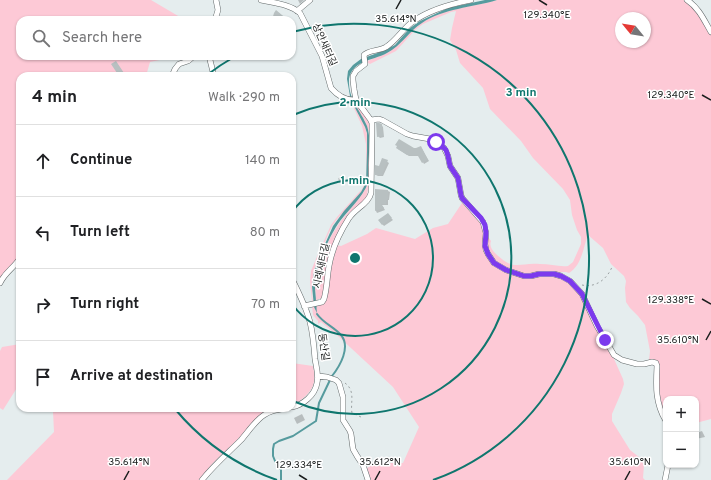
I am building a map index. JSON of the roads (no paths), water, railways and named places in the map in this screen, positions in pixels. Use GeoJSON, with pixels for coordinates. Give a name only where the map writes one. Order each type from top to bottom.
{"type":"FeatureCollection","features":[{"type":"Feature","properties":{"kind":"street"},"geometry":{"type":"LineString","coordinates":[[216,0],[218,10],[216,16]]}},
{"type":"Feature","properties":{"kind":"street"},"geometry":{"type":"LineString","coordinates":[[261,0],[286,6],[297,11],[310,0]]}},
{"type":"Feature","properties":{"kind":"street"},"geometry":{"type":"LineString","coordinates":[[471,0],[451,4],[422,16],[412,23],[390,44],[382,49],[366,53],[364,55],[364,65],[356,71],[353,76],[354,100],[371,120],[382,120],[407,134],[430,139],[444,148],[448,156],[450,166],[458,178],[462,198],[481,218],[485,225],[485,246],[494,263],[506,270],[524,276],[554,274],[570,281],[582,294],[614,355],[622,360],[637,364],[652,362],[656,363],[658,404],[663,416]]}},
{"type":"Feature","properties":{"kind":"street"},"geometry":{"type":"LineString","coordinates":[[687,0],[692,3],[702,15],[711,32]]}},
{"type":"Feature","properties":{"kind":"street","name":"상안새터길"},"geometry":{"type":"LineString","coordinates":[[297,11],[322,56],[331,88],[342,97],[354,100]]}},
{"type":"Feature","properties":{"kind":"street"},"geometry":{"type":"LineString","coordinates":[[174,72],[177,65],[189,60]]}},
{"type":"Feature","properties":{"kind":"street"},"geometry":{"type":"LineString","coordinates":[[210,60],[213,72]]}},
{"type":"Feature","properties":{"kind":"street","name":"시례새터길"},"geometry":{"type":"LineString","coordinates":[[304,306],[319,302],[325,297],[330,259],[335,243],[352,215],[370,197],[371,120]]}},
{"type":"Feature","properties":{"kind":"street"},"geometry":{"type":"LineString","coordinates":[[0,283],[7,271],[16,263]]}},
{"type":"Feature","properties":{"kind":"street","name":"동산길"},"geometry":{"type":"LineString","coordinates":[[296,288],[310,323],[318,376],[317,386],[312,394],[304,402],[296,406]]}},
{"type":"Feature","properties":{"kind":"street"},"geometry":{"type":"LineString","coordinates":[[318,376],[327,377],[338,381],[343,397],[343,420],[350,431],[353,449],[365,468],[368,480]]}},
{"type":"Feature","properties":{"kind":"street"},"geometry":{"type":"LineString","coordinates":[[202,480],[242,439],[258,419],[268,412]]}},
{"type":"Feature","properties":{"kind":"street"},"geometry":{"type":"LineString","coordinates":[[665,480],[667,468]]}},
{"type":"Feature","properties":{"kind":"water"},"geometry":{"type":"Polygon","coordinates":[[[485,0],[497,0],[449,11],[430,18],[417,26],[392,50],[362,63],[352,71],[349,84],[351,96],[365,121],[369,135],[368,183],[359,198],[336,227],[323,252],[317,271],[315,287],[318,315],[314,307],[312,286],[317,262],[333,226],[361,192],[366,183],[367,133],[350,96],[347,79],[348,71],[361,59],[395,45],[410,28],[420,21],[448,8],[485,0]]]}},
{"type":"Feature","properties":{"kind":"waterway"},"geometry":{"type":"LineString","coordinates":[[317,314],[322,320],[338,332],[344,340],[345,351],[341,362],[332,376]]}},
{"type":"Feature","properties":{"kind":"waterway"},"geometry":{"type":"LineString","coordinates":[[281,480],[281,470],[273,456],[274,444],[293,436],[316,421],[319,403],[330,380]]}}]}
